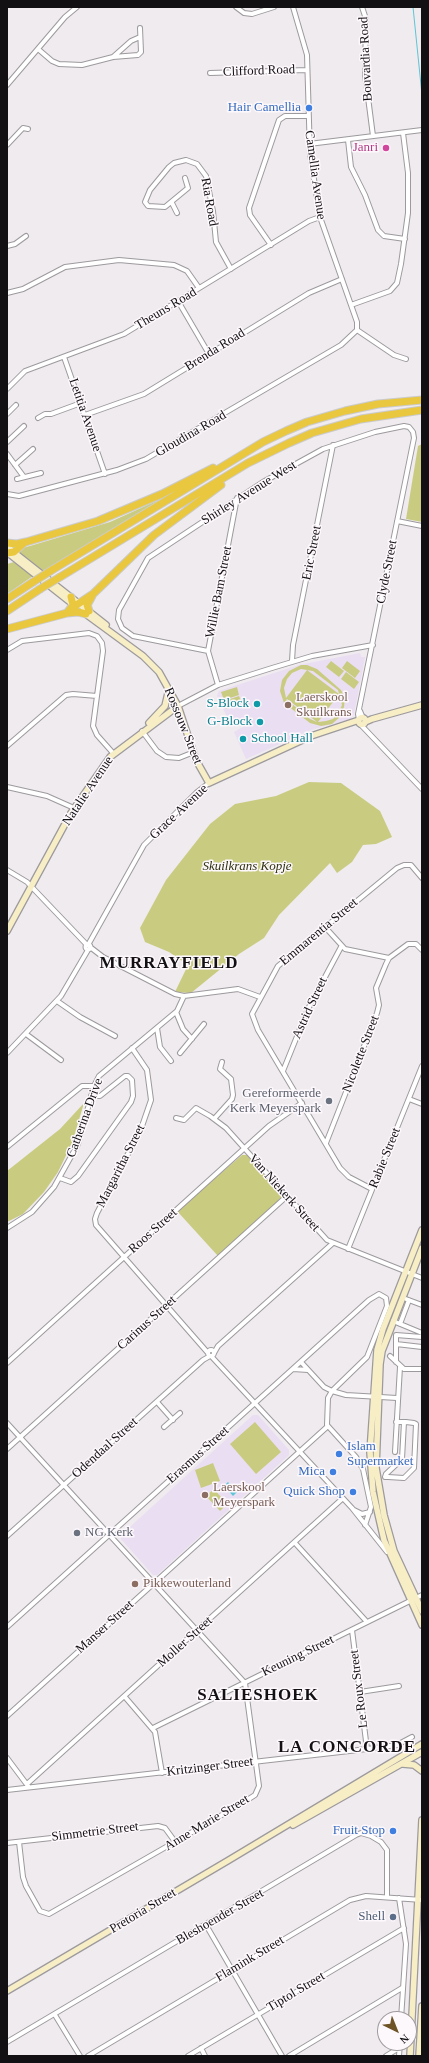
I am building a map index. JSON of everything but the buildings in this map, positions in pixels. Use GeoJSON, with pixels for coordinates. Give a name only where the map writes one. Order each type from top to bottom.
{"type":"FeatureCollection","features":[{"type":"Feature","properties":{"kind":"highway"},"geometry":{"type":"LineString","coordinates":[[7,543],[17,544],[26,542],[98,521],[133,508],[263,442],[307,422],[378,404],[422,400]]}},
{"type":"Feature","properties":{"kind":"highway"},"geometry":{"type":"LineString","coordinates":[[7,611],[60,577],[248,463],[289,442],[372,416],[422,410]]}},
{"type":"Feature","properties":{"kind":"highway"},"geometry":{"type":"LineString","coordinates":[[7,599],[263,442]]}},
{"type":"Feature","properties":{"kind":"highway"},"geometry":{"type":"LineString","coordinates":[[67,613],[75,603],[93,594],[154,536],[248,463]]}},
{"type":"Feature","properties":{"kind":"highway"},"geometry":{"type":"LineString","coordinates":[[17,560],[8,551],[26,542]]}},
{"type":"Feature","properties":{"kind":"highway"},"geometry":{"type":"LineString","coordinates":[[7,629],[67,613],[88,613],[88,603],[93,594]]}},
{"type":"Feature","properties":{"kind":"main road","name":"Rossouw Street"},"geometry":{"type":"LineString","coordinates":[[8,551],[153,665],[178,706],[194,752],[209,783]]}},
{"type":"Feature","properties":{"kind":"main road","name":"Rossouw Street"},"geometry":{"type":"LineString","coordinates":[[17,560],[75,603]]}},
{"type":"Feature","properties":{"kind":"main road"},"geometry":{"type":"LineString","coordinates":[[142,731],[165,706],[169,689]]}},
{"type":"Feature","properties":{"kind":"main road","name":"Grace Avenue"},"geometry":{"type":"LineString","coordinates":[[209,783],[311,736],[422,705]]}},
{"type":"Feature","properties":{"kind":"main road","name":"Natalie Avenue"},"geometry":{"type":"LineString","coordinates":[[7,931],[74,808],[113,753],[178,706]]}},
{"type":"Feature","properties":{"kind":"main road"},"geometry":{"type":"LineString","coordinates":[[422,1230],[377,1350],[376,1397],[376,1468],[381,1499],[394,1551],[422,1625]]}},
{"type":"Feature","properties":{"kind":"main road"},"geometry":{"type":"LineString","coordinates":[[422,1248],[382,1351],[376,1397],[371,1478],[382,1531],[392,1560],[413,1600],[422,1611]]}},
{"type":"Feature","properties":{"kind":"main road","name":"Pretoria Street"},"geometry":{"type":"LineString","coordinates":[[7,1991],[278,1832],[422,1744]]}},
{"type":"Feature","properties":{"kind":"main road","name":"Pretoria Street"},"geometry":{"type":"LineString","coordinates":[[278,1832],[305,1820],[422,1752]]}},
{"type":"Feature","properties":{"kind":"main road"},"geometry":{"type":"LineString","coordinates":[[402,1764],[414,1765],[422,1771]]}},
{"type":"Feature","properties":{"kind":"main road"},"geometry":{"type":"LineString","coordinates":[[419,2056],[418,2034],[412,2024],[420,1900],[422,1820]]}},
{"type":"Feature","properties":{"kind":"main road"},"geometry":{"type":"LineString","coordinates":[[7,1995],[46,1968]]}},
{"type":"Feature","properties":{"kind":"main road"},"geometry":{"type":"LineString","coordinates":[[410,2056],[418,2034],[422,2006]]}},
{"type":"Feature","properties":{"kind":"street"},"geometry":{"type":"LineString","coordinates":[[236,7],[244,13],[252,14],[274,7]]}},
{"type":"Feature","properties":{"kind":"street","name":"Camellia Avenue"},"geometry":{"type":"LineString","coordinates":[[293,7],[305,42],[308,70],[309,144],[320,217],[357,322],[357,330]]}},
{"type":"Feature","properties":{"kind":"street","name":"Bouvardia Road"},"geometry":{"type":"LineString","coordinates":[[362,7],[366,19],[365,74],[373,136]]}},
{"type":"Feature","properties":{"kind":"street"},"geometry":{"type":"LineString","coordinates":[[7,86],[65,17],[75,8]]}},
{"type":"Feature","properties":{"kind":"street"},"geometry":{"type":"LineString","coordinates":[[38,49],[52,61],[59,64],[84,64],[113,57],[140,54],[140,28]]}},
{"type":"Feature","properties":{"kind":"street"},"geometry":{"type":"LineString","coordinates":[[113,57],[131,41],[140,37]]}},
{"type":"Feature","properties":{"kind":"street","name":"Clifford Road"},"geometry":{"type":"LineString","coordinates":[[210,74],[308,70]]}},
{"type":"Feature","properties":{"kind":"street"},"geometry":{"type":"LineString","coordinates":[[7,77],[12,80]]}},
{"type":"Feature","properties":{"kind":"street"},"geometry":{"type":"LineString","coordinates":[[271,245],[250,216],[249,208],[279,120],[285,116],[308,116]]}},
{"type":"Feature","properties":{"kind":"street"},"geometry":{"type":"LineString","coordinates":[[7,146],[23,128],[28,129]]}},
{"type":"Feature","properties":{"kind":"street"},"geometry":{"type":"LineString","coordinates":[[309,144],[422,130]]}},
{"type":"Feature","properties":{"kind":"street"},"geometry":{"type":"LineString","coordinates":[[351,305],[394,288],[400,269],[408,208],[408,173],[403,133]]}},
{"type":"Feature","properties":{"kind":"street"},"geometry":{"type":"LineString","coordinates":[[348,140],[351,167],[365,195],[378,230],[384,236],[405,239]]}},
{"type":"Feature","properties":{"kind":"street","name":"Ria Road"},"geometry":{"type":"LineString","coordinates":[[172,203],[161,208],[148,206],[145,201],[148,194],[169,167],[180,160],[186,160],[197,164],[202,168],[206,176],[212,204],[216,242],[232,269]]}},
{"type":"Feature","properties":{"kind":"street"},"geometry":{"type":"LineString","coordinates":[[177,214],[172,203],[188,188],[185,178]]}},
{"type":"Feature","properties":{"kind":"street","name":"Theuns Road"},"geometry":{"type":"LineString","coordinates":[[7,389],[26,372],[114,339],[232,269],[309,221],[320,217]]}},
{"type":"Feature","properties":{"kind":"street"},"geometry":{"type":"LineString","coordinates":[[7,246],[15,244],[26,236]]}},
{"type":"Feature","properties":{"kind":"street"},"geometry":{"type":"LineString","coordinates":[[7,293],[23,289],[65,267],[119,260],[179,267],[192,275],[199,288]]}},
{"type":"Feature","properties":{"kind":"street","name":"Brenda Road"},"geometry":{"type":"LineString","coordinates":[[85,415],[144,394],[309,293],[342,279]]}},
{"type":"Feature","properties":{"kind":"street"},"geometry":{"type":"LineString","coordinates":[[178,301],[208,354]]}},
{"type":"Feature","properties":{"kind":"street"},"geometry":{"type":"LineString","coordinates":[[357,330],[394,355],[406,359]]}},
{"type":"Feature","properties":{"kind":"street","name":"Gloudina Road"},"geometry":{"type":"LineString","coordinates":[[7,494],[19,496],[105,474],[157,454],[341,345],[357,330]]}},
{"type":"Feature","properties":{"kind":"street","name":"Letitia Avenue"},"geometry":{"type":"LineString","coordinates":[[64,357],[105,474]]}},
{"type":"Feature","properties":{"kind":"street"},"geometry":{"type":"LineString","coordinates":[[38,418],[45,414],[52,414],[81,403]]}},
{"type":"Feature","properties":{"kind":"street"},"geometry":{"type":"LineString","coordinates":[[7,414],[16,405]]}},
{"type":"Feature","properties":{"kind":"street"},"geometry":{"type":"LineString","coordinates":[[7,442],[24,426]]}},
{"type":"Feature","properties":{"kind":"street","name":"Shirley Avenue West"},"geometry":{"type":"LineString","coordinates":[[208,651],[130,635],[122,628],[118,616],[124,598],[151,556],[272,476],[333,445],[375,432],[404,426],[411,428],[414,434]]}},
{"type":"Feature","properties":{"kind":"street","name":"Clyde Street"},"geometry":{"type":"LineString","coordinates":[[414,434],[360,711],[362,721],[369,732],[422,789]]}},
{"type":"Feature","properties":{"kind":"street","name":"Eric Street"},"geometry":{"type":"LineString","coordinates":[[292,661],[333,445]]}},
{"type":"Feature","properties":{"kind":"street"},"geometry":{"type":"LineString","coordinates":[[15,465],[33,449]]}},
{"type":"Feature","properties":{"kind":"street"},"geometry":{"type":"LineString","coordinates":[[7,454],[24,477]]}},
{"type":"Feature","properties":{"kind":"street"},"geometry":{"type":"LineString","coordinates":[[17,479],[41,473]]}},
{"type":"Feature","properties":{"kind":"street","name":"Willie Bam Street"},"geometry":{"type":"LineString","coordinates":[[218,685],[208,651],[238,498]]}},
{"type":"Feature","properties":{"kind":"street"},"geometry":{"type":"LineString","coordinates":[[397,521],[422,526]]}},
{"type":"Feature","properties":{"kind":"street"},"geometry":{"type":"LineString","coordinates":[[7,650],[22,641],[90,633],[98,637],[103,647],[94,729],[97,735],[113,753]]}},
{"type":"Feature","properties":{"kind":"street","name":"Natalie Avenue"},"geometry":{"type":"LineString","coordinates":[[178,706],[218,685],[292,661],[373,645]]}},
{"type":"Feature","properties":{"kind":"street"},"geometry":{"type":"LineString","coordinates":[[7,746],[66,695],[73,694],[97,696]]}},
{"type":"Feature","properties":{"kind":"street"},"geometry":{"type":"LineString","coordinates":[[142,731],[157,751],[166,757],[179,758],[194,752]]}},
{"type":"Feature","properties":{"kind":"street","name":"Grace Avenue"},"geometry":{"type":"LineString","coordinates":[[7,1053],[58,1001],[144,845],[196,793],[209,783]]}},
{"type":"Feature","properties":{"kind":"street"},"geometry":{"type":"LineString","coordinates":[[7,787],[48,796],[74,808]]}},
{"type":"Feature","properties":{"kind":"street","name":"Emmarentia Street"},"geometry":{"type":"LineString","coordinates":[[372,1189],[345,1174],[252,1019],[253,1011],[278,966],[400,866],[407,864],[412,866],[422,878]]}},
{"type":"Feature","properties":{"kind":"street"},"geometry":{"type":"LineString","coordinates":[[7,870],[31,886],[88,947],[103,957],[169,992],[184,996],[238,989],[260,997]]}},
{"type":"Feature","properties":{"kind":"street"},"geometry":{"type":"LineString","coordinates":[[325,927],[341,947],[349,951],[390,958]]}},
{"type":"Feature","properties":{"kind":"street","name":"Nicolette Street"},"geometry":{"type":"LineString","coordinates":[[326,1142],[377,1013],[379,1005],[376,986],[390,958],[408,944],[416,944],[422,950]]}},
{"type":"Feature","properties":{"kind":"street","name":"Astrid Street"},"geometry":{"type":"LineString","coordinates":[[283,1071],[308,1009],[341,947]]}},
{"type":"Feature","properties":{"kind":"street","name":"Catherina Drive"},"geometry":{"type":"LineString","coordinates":[[7,1228],[24,1219],[50,1194],[60,1178],[78,1142],[94,1086],[101,1074],[176,1012],[180,1007],[184,996]]}},
{"type":"Feature","properties":{"kind":"street"},"geometry":{"type":"LineString","coordinates":[[58,1001],[80,1017],[115,1036]]}},
{"type":"Feature","properties":{"kind":"street"},"geometry":{"type":"LineString","coordinates":[[176,1012],[183,1028],[192,1039]]}},
{"type":"Feature","properties":{"kind":"street"},"geometry":{"type":"LineString","coordinates":[[180,1052],[204,1024]]}},
{"type":"Feature","properties":{"kind":"street"},"geometry":{"type":"LineString","coordinates":[[158,1028],[160,1047],[171,1061]]}},
{"type":"Feature","properties":{"kind":"street"},"geometry":{"type":"LineString","coordinates":[[26,1034],[61,1060]]}},
{"type":"Feature","properties":{"kind":"street","name":"Margaritha Street"},"geometry":{"type":"LineString","coordinates":[[132,1048],[147,1070],[151,1100],[141,1129],[113,1180],[95,1219],[98,1230],[342,1499],[352,1508],[392,1560]]}},
{"type":"Feature","properties":{"kind":"street"},"geometry":{"type":"LineString","coordinates":[[214,1119],[232,1100],[233,1095],[231,1079],[220,1069],[222,1062]]}},
{"type":"Feature","properties":{"kind":"street","name":"Rabie Street"},"geometry":{"type":"LineString","coordinates":[[348,1249],[422,1066]]}},
{"type":"Feature","properties":{"kind":"street"},"geometry":{"type":"LineString","coordinates":[[60,1178],[71,1182],[78,1176],[131,1102],[133,1096],[132,1080],[128,1076],[125,1076],[100,1096],[91,1096]]}},
{"type":"Feature","properties":{"kind":"street"},"geometry":{"type":"LineString","coordinates":[[7,1147],[82,1086],[94,1086]]}},
{"type":"Feature","properties":{"kind":"street"},"geometry":{"type":"LineString","coordinates":[[409,1099],[422,1104]]}},
{"type":"Feature","properties":{"kind":"street","name":"Roos Street"},"geometry":{"type":"LineString","coordinates":[[7,1362],[269,1126],[302,1103]]}},
{"type":"Feature","properties":{"kind":"street","name":"Van Niekerk Street"},"geometry":{"type":"LineString","coordinates":[[176,1118],[184,1120],[196,1108],[214,1119],[244,1148],[326,1239],[422,1278]]}},
{"type":"Feature","properties":{"kind":"street","name":"Carinus Street"},"geometry":{"type":"LineString","coordinates":[[7,1449],[287,1196]]}},
{"type":"Feature","properties":{"kind":"street","name":"Odendaal Street"},"geometry":{"type":"LineString","coordinates":[[7,1536],[333,1243]]}},
{"type":"Feature","properties":{"kind":"street","name":"Erasmus Street"},"geometry":{"type":"LineString","coordinates":[[7,1627],[375,1295],[384,1296],[388,1304],[365,1360],[332,1391]]}},
{"type":"Feature","properties":{"kind":"street"},"geometry":{"type":"LineString","coordinates":[[402,1297],[422,1305]]}},
{"type":"Feature","properties":{"kind":"street"},"geometry":{"type":"LineString","coordinates":[[400,1324],[409,1300]]}},
{"type":"Feature","properties":{"kind":"street"},"geometry":{"type":"LineString","coordinates":[[393,1321],[422,1333]]}},
{"type":"Feature","properties":{"kind":"street"},"geometry":{"type":"LineString","coordinates":[[396,1362],[396,1337],[398,1334],[422,1337]]}},
{"type":"Feature","properties":{"kind":"street"},"geometry":{"type":"LineString","coordinates":[[396,1344],[422,1347]]}},
{"type":"Feature","properties":{"kind":"street"},"geometry":{"type":"LineString","coordinates":[[390,1356],[400,1367],[405,1369],[422,1369]]}},
{"type":"Feature","properties":{"kind":"street"},"geometry":{"type":"LineString","coordinates":[[301,1362],[324,1387],[332,1391],[344,1394],[398,1398]]}},
{"type":"Feature","properties":{"kind":"street"},"geometry":{"type":"LineString","coordinates":[[395,1452],[400,1367]]}},
{"type":"Feature","properties":{"kind":"street"},"geometry":{"type":"LineString","coordinates":[[293,1369],[308,1370]]}},
{"type":"Feature","properties":{"kind":"street"},"geometry":{"type":"LineString","coordinates":[[332,1391],[328,1396],[326,1421],[328,1426],[362,1465],[371,1505],[365,1525]]}},
{"type":"Feature","properties":{"kind":"street"},"geometry":{"type":"LineString","coordinates":[[157,1402],[173,1420]]}},
{"type":"Feature","properties":{"kind":"street"},"geometry":{"type":"LineString","coordinates":[[164,1427],[180,1413]]}},
{"type":"Feature","properties":{"kind":"street"},"geometry":{"type":"LineString","coordinates":[[396,1422],[404,1422],[416,1424],[414,1470],[402,1478],[386,1477],[386,1474],[402,1459],[404,1422]]}},
{"type":"Feature","properties":{"kind":"street"},"geometry":{"type":"LineString","coordinates":[[7,1423],[245,1683]]}},
{"type":"Feature","properties":{"kind":"street","name":"Manser Street"},"geometry":{"type":"LineString","coordinates":[[7,1716],[328,1426]]}},
{"type":"Feature","properties":{"kind":"street","name":"Moller Street"},"geometry":{"type":"LineString","coordinates":[[28,1786],[342,1499]]}},
{"type":"Feature","properties":{"kind":"street"},"geometry":{"type":"LineString","coordinates":[[352,1508],[362,1514],[370,1512]]}},
{"type":"Feature","properties":{"kind":"street"},"geometry":{"type":"LineString","coordinates":[[295,1543],[367,1622]]}},
{"type":"Feature","properties":{"kind":"street","name":"Keuning Street"},"geometry":{"type":"LineString","coordinates":[[153,1728],[422,1595]]}},
{"type":"Feature","properties":{"kind":"street","name":"Le Roux Street"},"geometry":{"type":"LineString","coordinates":[[352,1630],[367,1749]]}},
{"type":"Feature","properties":{"kind":"street","name":"Anne Marie Street"},"geometry":{"type":"LineString","coordinates":[[19,1842],[24,1881],[38,1908],[46,1914],[55,1912],[176,1843],[255,1795],[259,1786],[245,1683]]}},
{"type":"Feature","properties":{"kind":"street"},"geometry":{"type":"LineString","coordinates":[[360,1692],[399,1686]]}},
{"type":"Feature","properties":{"kind":"street"},"geometry":{"type":"LineString","coordinates":[[124,1697],[153,1728],[156,1736],[162,1773]]}},
{"type":"Feature","properties":{"kind":"street","name":"Kritzinger Street"},"geometry":{"type":"LineString","coordinates":[[7,1790],[28,1786],[162,1773],[367,1749],[397,1745],[412,1737]]}},
{"type":"Feature","properties":{"kind":"street"},"geometry":{"type":"LineString","coordinates":[[7,1758],[28,1786]]}},
{"type":"Feature","properties":{"kind":"street","name":"Simmetrie Street"},"geometry":{"type":"LineString","coordinates":[[7,1843],[158,1826],[165,1828],[176,1843]]}},
{"type":"Feature","properties":{"kind":"street","name":"Bleshoender Street"},"geometry":{"type":"LineString","coordinates":[[7,2035],[9,2041],[55,2015],[362,1833],[378,1840],[388,1852],[387,1896]]}},
{"type":"Feature","properties":{"kind":"street","name":"Flamink Street"},"geometry":{"type":"LineString","coordinates":[[88,2056],[350,1900],[360,1896],[387,1896],[420,1900]]}},
{"type":"Feature","properties":{"kind":"street"},"geometry":{"type":"LineString","coordinates":[[400,1898],[406,1944],[401,2011]]}},
{"type":"Feature","properties":{"kind":"street"},"geometry":{"type":"LineString","coordinates":[[206,1925],[282,2056]]}},
{"type":"Feature","properties":{"kind":"street","name":"Tiptol Street"},"geometry":{"type":"LineString","coordinates":[[188,2056],[404,1928]]}},
{"type":"Feature","properties":{"kind":"street"},"geometry":{"type":"LineString","coordinates":[[289,2056],[402,1988]]}},
{"type":"Feature","properties":{"kind":"street"},"geometry":{"type":"LineString","coordinates":[[55,2015],[80,2056]]}},
{"type":"Feature","properties":{"kind":"street"},"geometry":{"type":"LineString","coordinates":[[201,2048],[205,2056]]}},
{"type":"Feature","properties":{"kind":"shaded area","name":"Laerskool Skuilkrans"},"geometry":{"type":"Polygon","coordinates":[[[360,653],[361,657],[365,657],[354,714],[351,719],[311,730],[246,759],[234,732],[243,727],[238,718],[229,721],[217,696],[219,691],[299,665],[360,653]]]}},
{"type":"Feature","properties":{"kind":"shaded area","name":"Laerskool Meyerspark"},"geometry":{"type":"Polygon","coordinates":[[[253,1415],[258,1415],[289,1450],[289,1455],[157,1575],[153,1575],[121,1539],[121,1535],[253,1415]]]}},
{"type":"Feature","properties":{"kind":"green space"},"geometry":{"type":"Polygon","coordinates":[[[422,444],[422,522],[406,519],[418,446],[422,444]]]}},
{"type":"Feature","properties":{"kind":"green space"},"geometry":{"type":"Polygon","coordinates":[[[163,498],[42,572],[18,553],[22,548],[110,522],[163,498]]]}},
{"type":"Feature","properties":{"kind":"green space"},"geometry":{"type":"Polygon","coordinates":[[[14,562],[33,576],[7,594],[7,564],[14,562]]]}},
{"type":"Feature","properties":{"kind":"green space"},"geometry":{"type":"Polygon","coordinates":[[[331,661],[344,671],[339,677],[326,667],[331,661]]]}},
{"type":"Feature","properties":{"kind":"green space"},"geometry":{"type":"Polygon","coordinates":[[[347,661],[360,671],[355,678],[342,668],[347,661]]]}},
{"type":"Feature","properties":{"kind":"green space"},"geometry":{"type":"Polygon","coordinates":[[[301,665],[307,665],[317,669],[341,690],[345,698],[344,707],[340,717],[332,724],[321,726],[310,723],[284,703],[280,691],[282,680],[289,671],[301,665]],[[301,669],[292,673],[287,679],[284,688],[286,698],[307,670],[301,669]],[[307,670],[339,694],[318,722],[333,719],[339,712],[342,705],[338,690],[313,671],[307,670]],[[286,699],[310,719],[317,722],[286,699]]]}},
{"type":"Feature","properties":{"kind":"green space"},"geometry":{"type":"Polygon","coordinates":[[[346,672],[359,682],[354,689],[341,679],[346,672]]]}},
{"type":"Feature","properties":{"kind":"green space"},"geometry":{"type":"Polygon","coordinates":[[[237,687],[239,695],[224,700],[221,692],[237,687]]]}},
{"type":"Feature","properties":{"kind":"green space"},"geometry":{"type":"Polygon","coordinates":[[[239,696],[242,703],[226,709],[224,701],[239,696]]]}},
{"type":"Feature","properties":{"kind":"green space","name":"Skuilkrans Kopje"},"geometry":{"type":"Polygon","coordinates":[[[309,782],[341,783],[380,811],[392,837],[376,844],[363,845],[352,862],[337,873],[330,863],[279,915],[264,938],[239,954],[191,993],[175,992],[188,965],[169,952],[145,942],[140,928],[166,880],[210,824],[235,804],[276,796],[309,782]]]}},
{"type":"Feature","properties":{"kind":"green space"},"geometry":{"type":"Polygon","coordinates":[[[84,1103],[72,1143],[58,1172],[44,1192],[23,1214],[7,1222],[7,1171],[60,1129],[84,1103]]]}},
{"type":"Feature","properties":{"kind":"green space"},"geometry":{"type":"Polygon","coordinates":[[[242,1155],[248,1155],[285,1196],[218,1256],[177,1211],[242,1155]]]}},
{"type":"Feature","properties":{"kind":"green space"},"geometry":{"type":"Polygon","coordinates":[[[255,1422],[281,1452],[256,1474],[230,1444],[255,1422]]]}},
{"type":"Feature","properties":{"kind":"green space"},"geometry":{"type":"Polygon","coordinates":[[[213,1463],[220,1481],[201,1488],[195,1470],[213,1463]]]}},
{"type":"Feature","properties":{"kind":"green space"},"geometry":{"type":"Polygon","coordinates":[[[214,1489],[227,1504],[220,1511],[206,1496],[214,1489]]]}},
{"type":"Feature","properties":{"kind":"water"},"geometry":{"type":"Polygon","coordinates":[[[228,1482],[237,1492],[233,1496],[224,1486],[228,1482]]]}},
{"type":"Feature","properties":{"kind":"waterway"},"geometry":{"type":"LineString","coordinates":[[413,7],[422,95]]}},
{"type":"Feature","properties":{"kind":"place","name":"Hair Camellia"},"geometry":{"type":"Point","coordinates":[309,108]}},
{"type":"Feature","properties":{"kind":"place","name":"Janri"},"geometry":{"type":"Point","coordinates":[386,148]}},
{"type":"Feature","properties":{"kind":"place","name":"S-Block"},"geometry":{"type":"Point","coordinates":[257,704]}},
{"type":"Feature","properties":{"kind":"place","name":"Laerskool Skuilkrans"},"geometry":{"type":"Point","coordinates":[288,705]}},
{"type":"Feature","properties":{"kind":"place","name":"G-Block"},"geometry":{"type":"Point","coordinates":[260,722]}},
{"type":"Feature","properties":{"kind":"place","name":"School Hall"},"geometry":{"type":"Point","coordinates":[243,739]}},
{"type":"Feature","properties":{"kind":"place","name":"Gereformeerde Kerk Meyerspark"},"geometry":{"type":"Point","coordinates":[329,1101]}},
{"type":"Feature","properties":{"kind":"place","name":"Islam Supermarket"},"geometry":{"type":"Point","coordinates":[339,1454]}},
{"type":"Feature","properties":{"kind":"place","name":"Mica"},"geometry":{"type":"Point","coordinates":[333,1472]}},
{"type":"Feature","properties":{"kind":"place","name":"Quick Shop"},"geometry":{"type":"Point","coordinates":[353,1492]}},
{"type":"Feature","properties":{"kind":"place","name":"Laerskool Meyerspark"},"geometry":{"type":"Point","coordinates":[205,1495]}},
{"type":"Feature","properties":{"kind":"place","name":"NG Kerk"},"geometry":{"type":"Point","coordinates":[77,1533]}},
{"type":"Feature","properties":{"kind":"place","name":"Pikkewouterland"},"geometry":{"type":"Point","coordinates":[135,1584]}},
{"type":"Feature","properties":{"kind":"place","name":"Fruit Stop"},"geometry":{"type":"Point","coordinates":[393,1831]}},
{"type":"Feature","properties":{"kind":"place","name":"Shell"},"geometry":{"type":"Point","coordinates":[393,1917]}},
{"type":"Feature","properties":{"kind":"district","name":"MURRAYFIELD"},"geometry":{"type":"Point","coordinates":[169,964]}},
{"type":"Feature","properties":{"kind":"district","name":"SALIESHOEK"},"geometry":{"type":"Point","coordinates":[258,1696]}},
{"type":"Feature","properties":{"kind":"district","name":"LA CONCORDE"},"geometry":{"type":"Point","coordinates":[347,1748]}}]}
